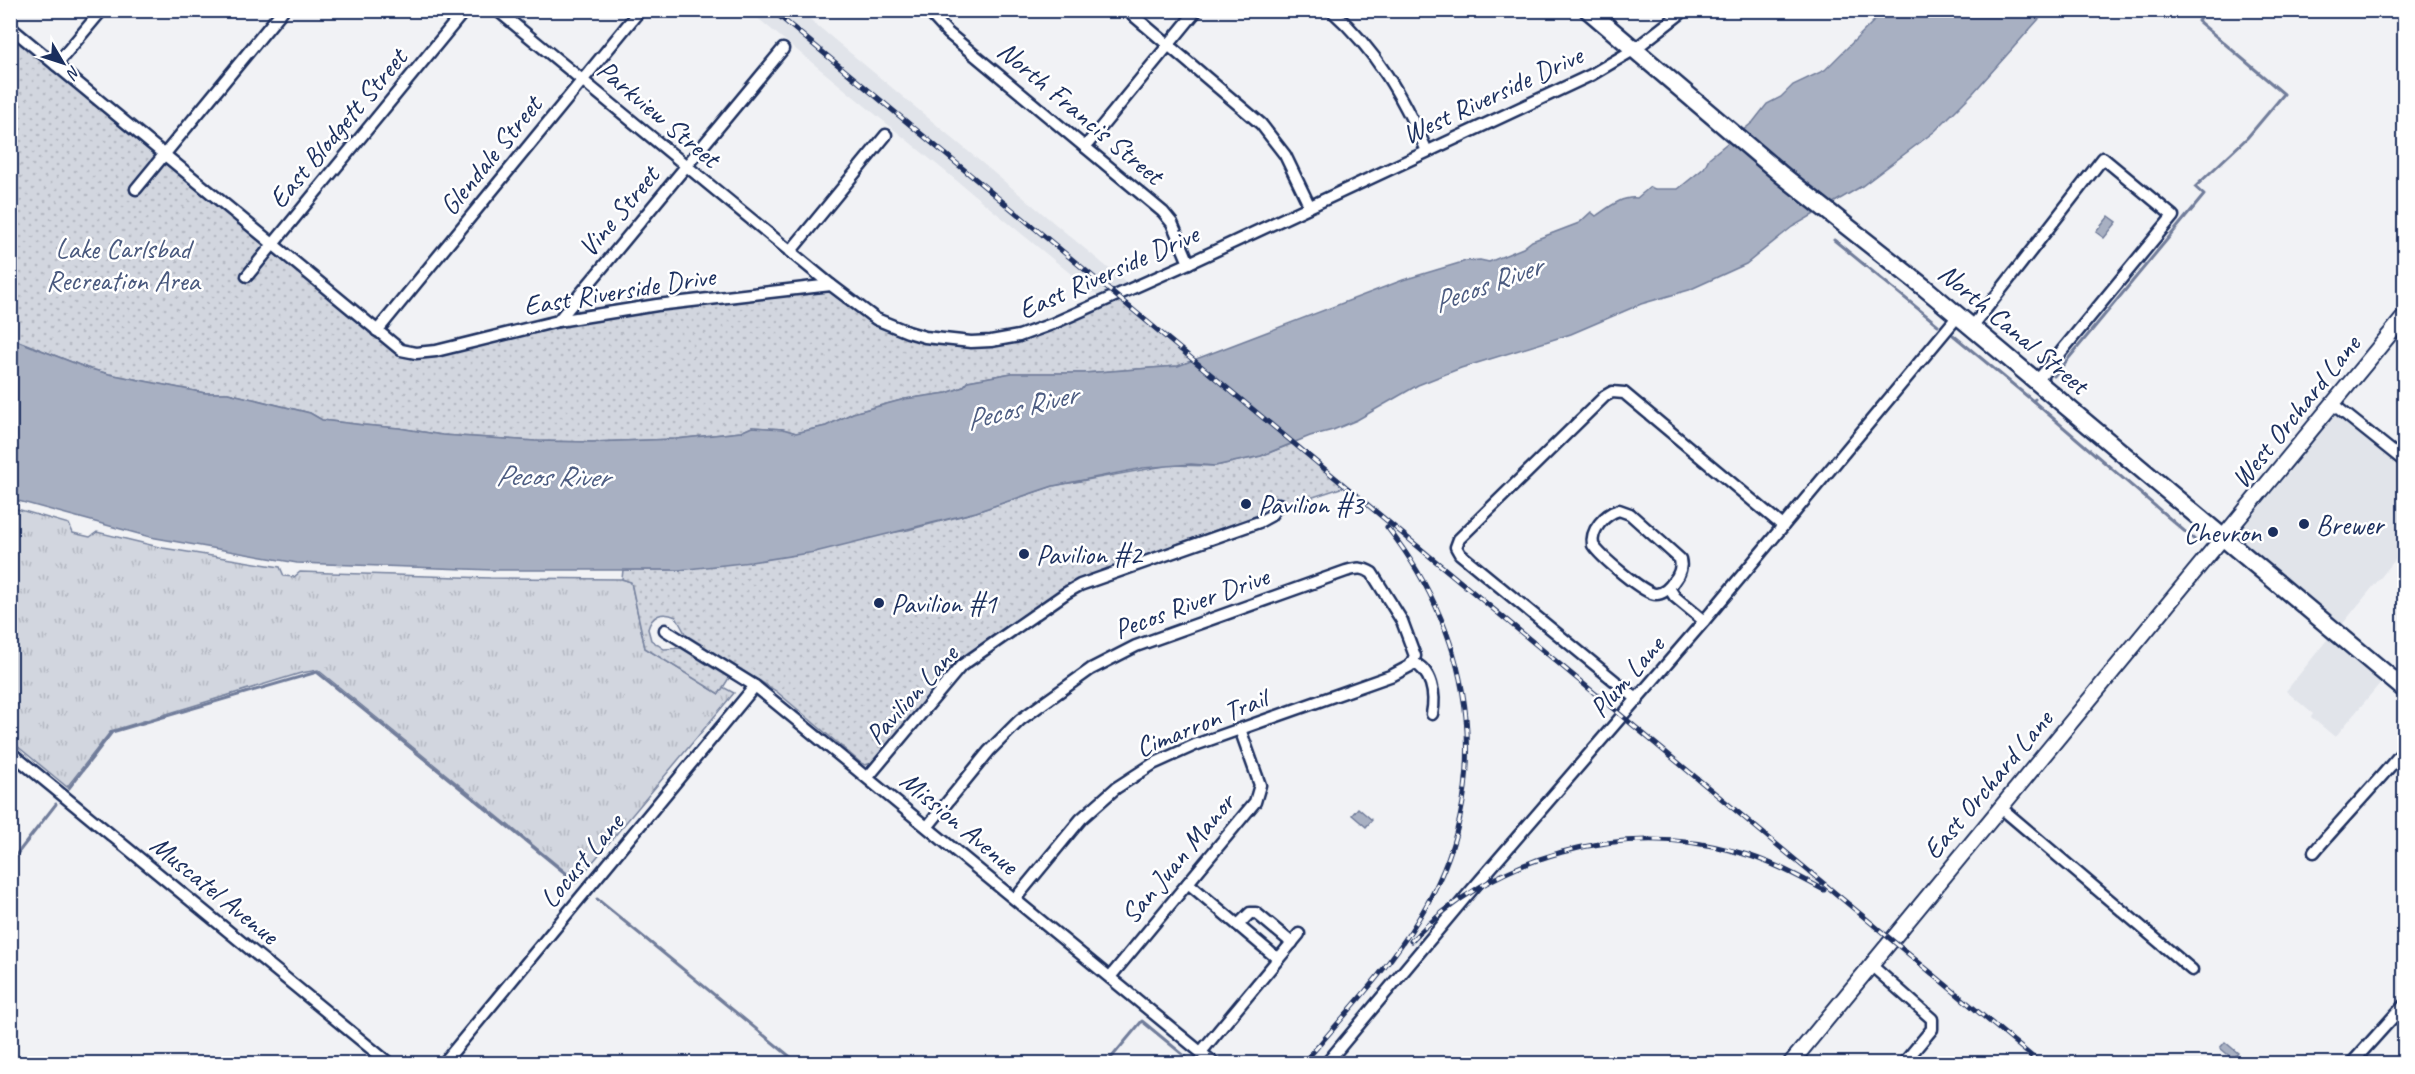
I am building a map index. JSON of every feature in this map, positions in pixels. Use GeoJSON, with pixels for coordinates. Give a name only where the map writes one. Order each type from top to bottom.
{"type":"FeatureCollection","features":[{"type":"Feature","properties":{"kind":"main road","name":"North Canal Street"},"geometry":{"type":"LineString","coordinates":[[1588,10],[1635,49],[1648,63],[1840,222],[1972,327],[2404,689]]}},
{"type":"Feature","properties":{"kind":"street"},"geometry":{"type":"LineString","coordinates":[[56,66],[102,10]]}},
{"type":"Feature","properties":{"kind":"street"},"geometry":{"type":"LineString","coordinates":[[136,189],[283,10]]}},
{"type":"Feature","properties":{"kind":"street","name":"East Blodgett Street"},"geometry":{"type":"LineString","coordinates":[[247,276],[465,10]]}},
{"type":"Feature","properties":{"kind":"street","name":"Parkview Street"},"geometry":{"type":"LineString","coordinates":[[497,10],[831,285]]}},
{"type":"Feature","properties":{"kind":"street","name":"Glendale Street"},"geometry":{"type":"LineString","coordinates":[[377,331],[640,10]]}},
{"type":"Feature","properties":{"kind":"street","name":"North Francis Street"},"geometry":{"type":"LineString","coordinates":[[927,10],[948,33],[1163,212],[1172,222],[1189,263]]}},
{"type":"Feature","properties":{"kind":"street"},"geometry":{"type":"LineString","coordinates":[[1127,10],[1261,124],[1285,155],[1309,205]]}},
{"type":"Feature","properties":{"kind":"street"},"geometry":{"type":"LineString","coordinates":[[1085,147],[1197,10]]}},
{"type":"Feature","properties":{"kind":"street"},"geometry":{"type":"LineString","coordinates":[[1330,10],[1359,39],[1392,81],[1427,151]]}},
{"type":"Feature","properties":{"kind":"street","name":"West Riverside Drive"},"geometry":{"type":"LineString","coordinates":[[1309,205],[1582,79],[1635,49],[1685,10]]}},
{"type":"Feature","properties":{"kind":"street","name":"East Riverside Drive"},"geometry":{"type":"LineString","coordinates":[[10,27],[401,350],[427,352],[558,321],[657,305],[831,285],[876,319],[908,332],[950,341],[991,341],[1019,336],[1052,324],[1189,263],[1309,205]]}},
{"type":"Feature","properties":{"kind":"street","name":"Vine Street"},"geometry":{"type":"LineString","coordinates":[[558,321],[783,49]]}},
{"type":"Feature","properties":{"kind":"street"},"geometry":{"type":"LineString","coordinates":[[790,252],[886,135]]}},
{"type":"Feature","properties":{"kind":"street"},"geometry":{"type":"LineString","coordinates":[[1972,327],[2103,159],[2173,216],[2037,381]]}},
{"type":"Feature","properties":{"kind":"street","name":"Plum Lane"},"geometry":{"type":"LineString","coordinates":[[1326,1064],[1464,898],[1638,700],[1958,316]]}},
{"type":"Feature","properties":{"kind":"street","name":"West Orchard Lane"},"geometry":{"type":"LineString","coordinates":[[2224,538],[2404,317]]}},
{"type":"Feature","properties":{"kind":"street"},"geometry":{"type":"LineString","coordinates":[[1638,700],[1460,554],[1456,547],[1459,539],[1605,396],[1618,391],[1624,393],[1783,526]]}},
{"type":"Feature","properties":{"kind":"street"},"geometry":{"type":"LineString","coordinates":[[2334,405],[2404,461]]}},
{"type":"Feature","properties":{"kind":"street","name":"Pavilion Lane"},"geometry":{"type":"LineString","coordinates":[[868,777],[961,666],[1066,593],[1080,585],[1259,522],[1270,516],[1279,504]]}},
{"type":"Feature","properties":{"kind":"street"},"geometry":{"type":"LineString","coordinates":[[1619,510],[1630,514],[1677,555],[1681,564],[1680,571],[1669,588],[1659,594],[1647,592],[1596,550],[1592,536],[1606,516],[1619,510]]}},
{"type":"Feature","properties":{"kind":"street","name":"East Orchard Lane"},"geometry":{"type":"LineString","coordinates":[[1790,1064],[2224,538]]}},
{"type":"Feature","properties":{"kind":"street","name":"Pecos River Drive"},"geometry":{"type":"LineString","coordinates":[[928,826],[989,752],[1020,720],[1091,669],[1136,646],[1358,567],[1365,568],[1372,573],[1402,621],[1415,656],[1412,662],[1420,666],[1429,680],[1434,702],[1432,714]]}},
{"type":"Feature","properties":{"kind":"street"},"geometry":{"type":"LineString","coordinates":[[1669,588],[1675,597],[1704,621]]}},
{"type":"Feature","properties":{"kind":"street","name":"Mission Avenue"},"geometry":{"type":"LineString","coordinates":[[665,630],[755,686],[1215,1064]]}},
{"type":"Feature","properties":{"kind":"street","name":"Cimarron Trail"},"geometry":{"type":"LineString","coordinates":[[1015,899],[1081,819],[1116,788],[1164,758],[1393,675],[1405,670],[1412,662]]}},
{"type":"Feature","properties":{"kind":"street","name":"Locust Lane"},"geometry":{"type":"LineString","coordinates":[[444,1064],[755,686]]}},
{"type":"Feature","properties":{"kind":"street","name":"San Juan Manor"},"geometry":{"type":"LineString","coordinates":[[1110,977],[1255,802],[1260,785],[1240,729]]}},
{"type":"Feature","properties":{"kind":"street"},"geometry":{"type":"LineString","coordinates":[[2314,852],[2404,750]]}},
{"type":"Feature","properties":{"kind":"street","name":"Muscatel Avenue"},"geometry":{"type":"LineString","coordinates":[[10,752],[390,1064]]}},
{"type":"Feature","properties":{"kind":"street"},"geometry":{"type":"LineString","coordinates":[[2000,807],[2192,970]]}},
{"type":"Feature","properties":{"kind":"street"},"geometry":{"type":"LineString","coordinates":[[1188,883],[1278,959]]}},
{"type":"Feature","properties":{"kind":"street"},"geometry":{"type":"LineString","coordinates":[[1202,1052],[1295,938],[1256,913],[1250,912],[1238,925]]}},
{"type":"Feature","properties":{"kind":"street"},"geometry":{"type":"LineString","coordinates":[[1871,965],[1932,1019],[1932,1029],[1903,1064]]}},
{"type":"Feature","properties":{"kind":"street"},"geometry":{"type":"LineString","coordinates":[[2351,1064],[2404,1005]]}},
{"type":"Feature","properties":{"kind":"shaded area"},"geometry":{"type":"Polygon","coordinates":[[[749,11],[800,11],[1132,288],[1104,301],[749,11]]]}},
{"type":"Feature","properties":{"kind":"shaded area"},"geometry":{"type":"Polygon","coordinates":[[[2334,405],[2404,461],[2404,549],[2336,632],[2387,675],[2335,737],[2311,717],[2313,714],[2286,691],[2334,631],[2224,538],[2334,405]]]}},
{"type":"Feature","properties":{"kind":"green space","name":"Lake Carlsbad Recreation Area"},"geometry":{"type":"Polygon","coordinates":[[[10,27],[407,352],[558,321],[831,285],[860,309],[908,332],[991,341],[1116,296],[1195,360],[1178,366],[1084,373],[1012,373],[968,381],[963,387],[947,393],[905,399],[853,413],[826,426],[796,433],[783,429],[752,427],[741,432],[676,439],[592,442],[442,435],[322,420],[310,413],[228,393],[205,393],[87,368],[11,338],[10,27]]]}},
{"type":"Feature","properties":{"kind":"green space"},"geometry":{"type":"Polygon","coordinates":[[[1294,443],[1344,487],[1258,515],[1088,576],[1064,587],[958,661],[872,763],[865,765],[776,691],[686,635],[676,617],[662,614],[655,617],[648,629],[651,640],[664,649],[681,648],[729,678],[719,694],[645,648],[631,582],[622,579],[623,570],[679,570],[908,530],[976,512],[1053,486],[1170,465],[1215,466],[1261,456],[1294,443]]]}},
{"type":"Feature","properties":{"kind":"green space"},"geometry":{"type":"Polygon","coordinates":[[[10,507],[69,524],[73,533],[90,537],[97,532],[163,548],[280,567],[284,576],[294,577],[300,572],[490,578],[622,579],[631,582],[645,648],[719,694],[723,687],[734,693],[577,881],[318,670],[301,673],[111,731],[67,787],[11,741],[10,507]]]}},
{"type":"Feature","properties":{"kind":"water","name":"Pecos River"},"geometry":{"type":"Polygon","coordinates":[[[1884,11],[2046,11],[1973,93],[1935,131],[1862,186],[1792,227],[1746,264],[1689,290],[1641,304],[1571,334],[1461,368],[1418,385],[1357,420],[1261,456],[1215,466],[1191,464],[1143,468],[1053,486],[976,512],[815,552],[679,570],[493,570],[297,563],[150,537],[11,499],[10,338],[87,368],[109,374],[205,393],[228,393],[310,413],[322,420],[442,435],[535,441],[592,442],[676,439],[741,432],[752,427],[783,429],[796,433],[826,426],[853,413],[905,399],[947,393],[963,387],[968,381],[1012,373],[1084,373],[1178,366],[1403,280],[1466,261],[1489,262],[1523,248],[1532,241],[1579,223],[1591,212],[1596,216],[1620,201],[1637,198],[1650,187],[1678,189],[1704,168],[1709,158],[1753,122],[1767,104],[1781,97],[1793,85],[1825,70],[1884,11]]]}},
{"type":"Feature","properties":{"kind":"water"},"geometry":{"type":"Polygon","coordinates":[[[2109,216],[2117,222],[2104,238],[2096,232],[2109,216]]]}},
{"type":"Feature","properties":{"kind":"water"},"geometry":{"type":"Polygon","coordinates":[[[1358,808],[1372,820],[1366,827],[1352,815],[1358,808]]]}},
{"type":"Feature","properties":{"kind":"water"},"geometry":{"type":"Polygon","coordinates":[[[2225,1042],[2238,1053],[2233,1059],[2220,1048],[2225,1042]]]}},
{"type":"Feature","properties":{"kind":"waterway"},"geometry":{"type":"LineString","coordinates":[[2054,376],[2204,195],[2195,187],[2247,138],[2284,94],[2198,21],[2206,10]]}},
{"type":"Feature","properties":{"kind":"waterway"},"geometry":{"type":"LineString","coordinates":[[1834,240],[1938,325]]}},
{"type":"Feature","properties":{"kind":"waterway"},"geometry":{"type":"LineString","coordinates":[[1953,335],[2033,401],[2035,399]]}},
{"type":"Feature","properties":{"kind":"waterway"},"geometry":{"type":"LineString","coordinates":[[2033,401],[2197,542]]}},
{"type":"Feature","properties":{"kind":"waterway"},"geometry":{"type":"LineString","coordinates":[[69,788],[112,732],[317,672],[576,882]]}},
{"type":"Feature","properties":{"kind":"waterway"},"geometry":{"type":"LineString","coordinates":[[10,863],[56,804]]}},
{"type":"Feature","properties":{"kind":"waterway"},"geometry":{"type":"LineString","coordinates":[[597,899],[799,1064]]}},
{"type":"Feature","properties":{"kind":"waterway"},"geometry":{"type":"LineString","coordinates":[[1106,1064],[1142,1021],[1187,1058]]}},
{"type":"Feature","properties":{"kind":"railway"},"geometry":{"type":"LineString","coordinates":[[772,10],[2041,1064]]}},
{"type":"Feature","properties":{"kind":"railway"},"geometry":{"type":"LineString","coordinates":[[1303,1064],[1379,975],[1419,918],[1444,869],[1460,819],[1467,769],[1466,718],[1457,667],[1441,618],[1417,571],[1387,527]]}},
{"type":"Feature","properties":{"kind":"railway"},"geometry":{"type":"LineString","coordinates":[[1411,941],[1444,911],[1480,887],[1520,867],[1561,852],[1604,843],[1649,840],[1693,843],[1737,852],[1792,873],[1824,890]]}},
{"type":"Feature","properties":{"kind":"place","name":"Pavilion #3"},"geometry":{"type":"Point","coordinates":[1246,504]}},
{"type":"Feature","properties":{"kind":"place","name":"Brewer"},"geometry":{"type":"Point","coordinates":[2304,524]}},
{"type":"Feature","properties":{"kind":"place","name":"Chevron"},"geometry":{"type":"Point","coordinates":[2273,532]}},
{"type":"Feature","properties":{"kind":"place","name":"Pavilion #2"},"geometry":{"type":"Point","coordinates":[1024,554]}},
{"type":"Feature","properties":{"kind":"place","name":"Pavilion #1"},"geometry":{"type":"Point","coordinates":[879,603]}}]}
